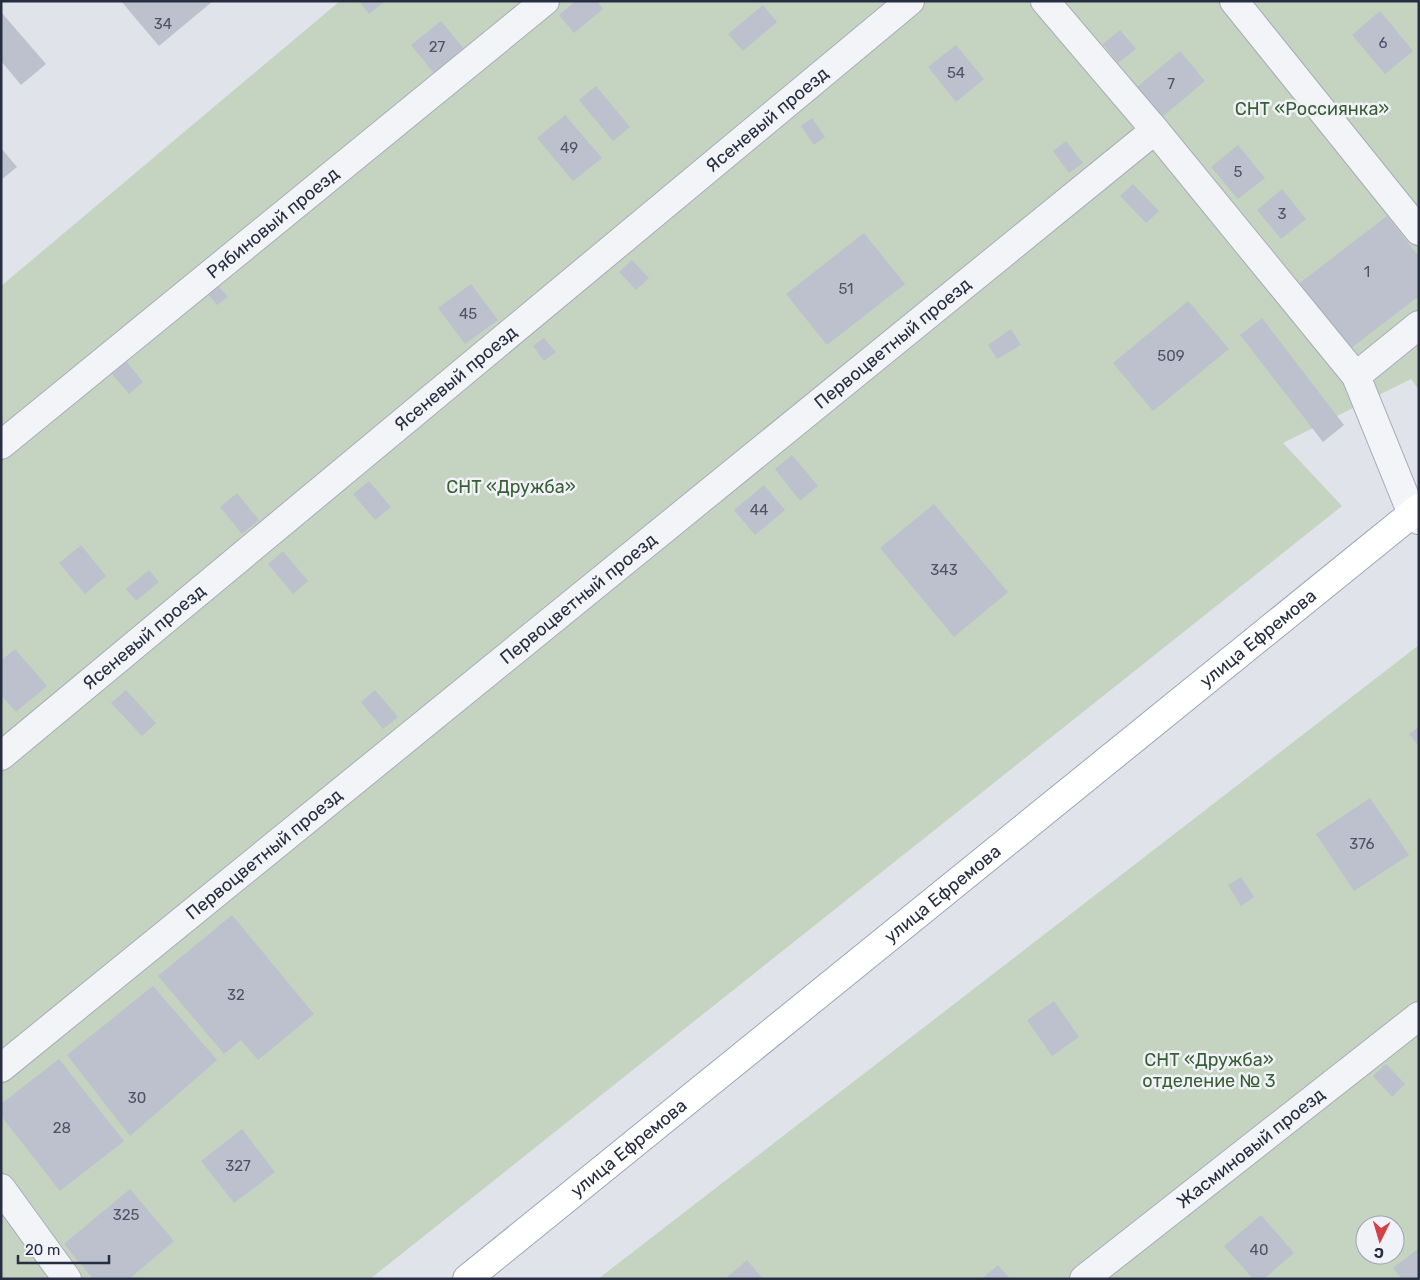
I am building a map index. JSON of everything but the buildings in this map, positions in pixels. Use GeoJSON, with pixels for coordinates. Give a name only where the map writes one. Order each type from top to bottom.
{"type":"FeatureCollection","features":[{"type":"Feature","properties":{"kind":"main road","name":"улица Ефремова"},"geometry":{"type":"LineString","coordinates":[[467,1279],[1416,514]]}},
{"type":"Feature","properties":{"kind":"street","name":"Рябиновый проезд"},"geometry":{"type":"LineString","coordinates":[[1,445],[545,1]]}},
{"type":"Feature","properties":{"kind":"street","name":"Ясеневый проезд"},"geometry":{"type":"LineString","coordinates":[[1,756],[910,1]]}},
{"type":"Feature","properties":{"kind":"street"},"geometry":{"type":"LineString","coordinates":[[1045,1],[1155,130],[1356,376],[1416,514]]}},
{"type":"Feature","properties":{"kind":"street"},"geometry":{"type":"LineString","coordinates":[[1234,1],[1419,232]]}},
{"type":"Feature","properties":{"kind":"street","name":"Первоцветный проезд"},"geometry":{"type":"LineString","coordinates":[[1,1068],[1155,130]]}},
{"type":"Feature","properties":{"kind":"street"},"geometry":{"type":"LineString","coordinates":[[1356,376],[1419,325]]}},
{"type":"Feature","properties":{"kind":"street","name":"Жасминовый проезд"},"geometry":{"type":"LineString","coordinates":[[1084,1279],[1419,1016]]}},
{"type":"Feature","properties":{"kind":"street"},"geometry":{"type":"LineString","coordinates":[[1,1188],[67,1279]]}},
{"type":"Feature","properties":{"kind":"green space","name":"СНТ «Дружба»"},"geometry":{"type":"Polygon","coordinates":[[[340,1],[1419,1],[1419,390],[1411,379],[1283,443],[1342,506],[370,1279],[1,1279],[1,286],[340,1]]]}},
{"type":"Feature","properties":{"kind":"green space","name":"СНТ «Дружба» отделение № 3"},"geometry":{"type":"Polygon","coordinates":[[[1419,645],[1419,1279],[598,1279],[1419,645]]]}},
{"type":"Feature","properties":{"kind":"park label","name":"СНТ «Россиянка»"},"geometry":{"type":"Point","coordinates":[1312,109]}}]}
